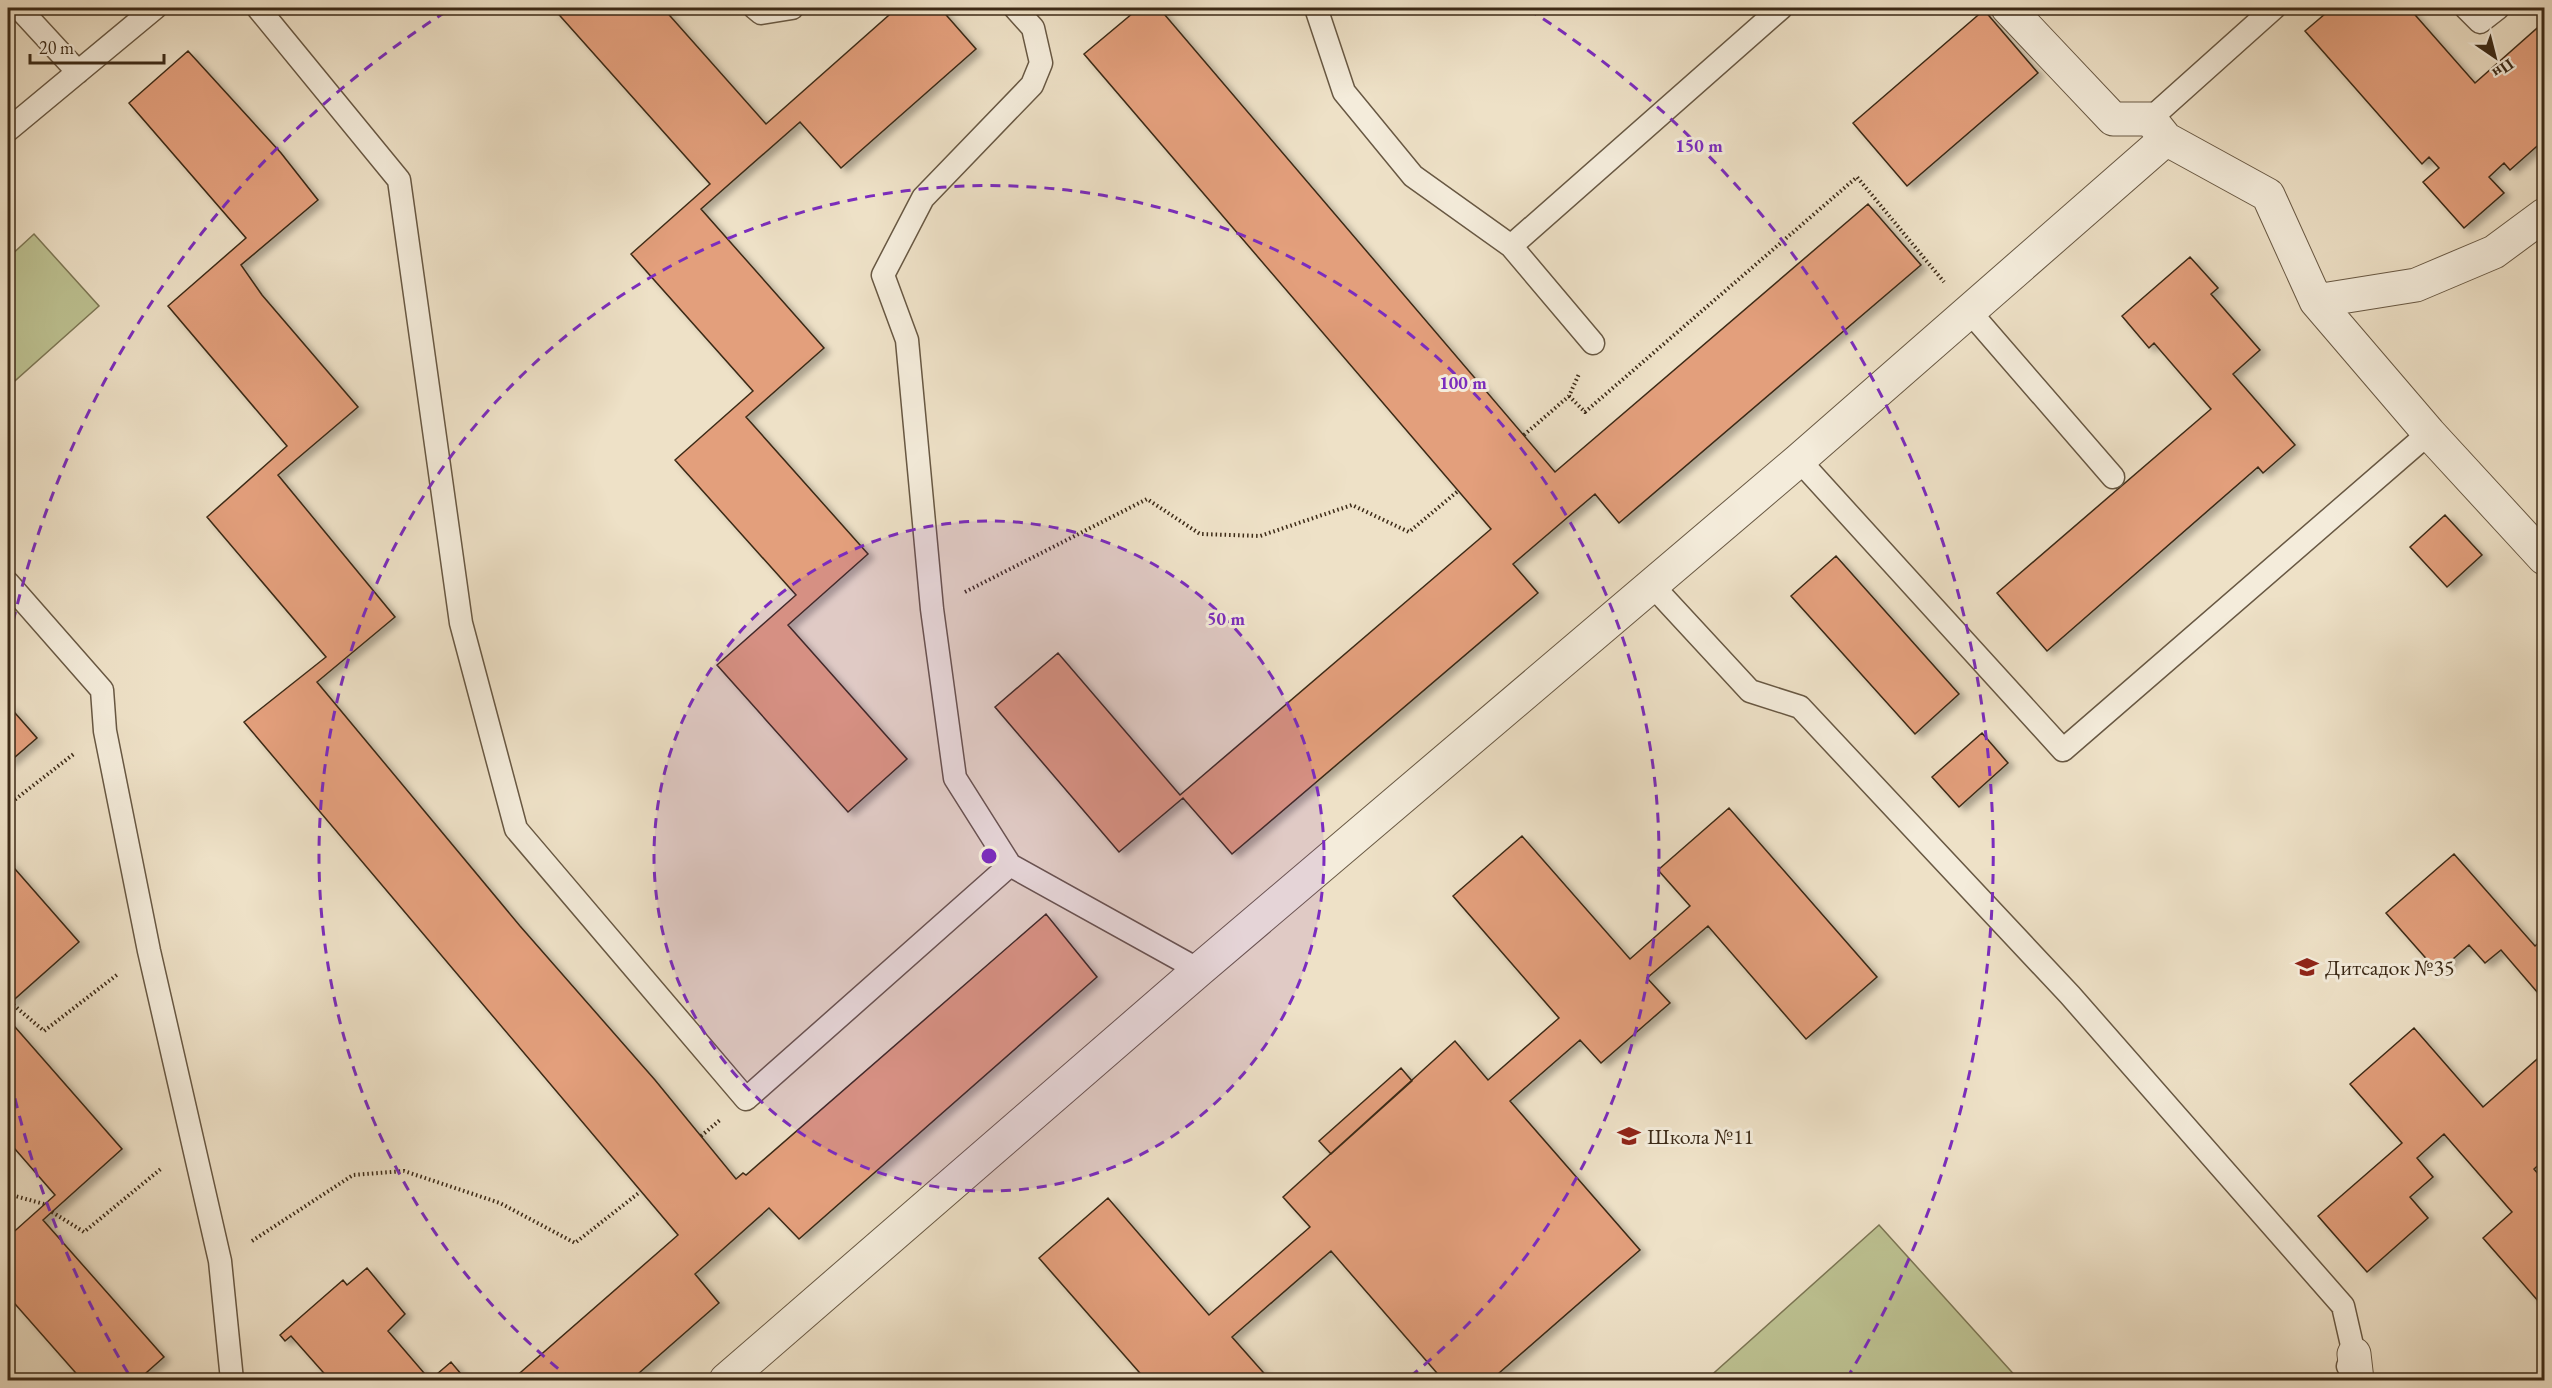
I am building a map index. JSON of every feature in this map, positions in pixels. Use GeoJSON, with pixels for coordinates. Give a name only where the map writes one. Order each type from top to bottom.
{"type":"FeatureCollection","features":[{"type":"Feature","properties":{"kind":"street"},"geometry":{"type":"LineString","coordinates":[[2008,8],[2113,119],[2158,129],[2268,195],[2316,301],[2429,433],[2544,558]]}},
{"type":"Feature","properties":{"kind":"street"},"geometry":{"type":"LineString","coordinates":[[726,1380],[1199,970],[1970,312],[2158,129]]}},
{"type":"Feature","properties":{"kind":"street"},"geometry":{"type":"LineString","coordinates":[[2316,301],[2416,285],[2493,252],[2544,215]]}},
{"type":"Feature","properties":{"kind":"lane"},"geometry":{"type":"LineString","coordinates":[[19,8],[78,72]]}},
{"type":"Feature","properties":{"kind":"lane"},"geometry":{"type":"LineString","coordinates":[[8,130],[155,8]]}},
{"type":"Feature","properties":{"kind":"lane"},"geometry":{"type":"LineString","coordinates":[[258,8],[399,180],[461,622],[516,829],[746,1099],[1010,865]]}},
{"type":"Feature","properties":{"kind":"lane"},"geometry":{"type":"LineString","coordinates":[[755,8],[761,13],[792,8]]}},
{"type":"Feature","properties":{"kind":"lane"},"geometry":{"type":"LineString","coordinates":[[1015,8],[1033,28],[1041,63],[1032,85],[923,198],[883,275],[907,340],[932,609],[955,778],[1010,865],[1199,970]]}},
{"type":"Feature","properties":{"kind":"lane"},"geometry":{"type":"LineString","coordinates":[[1316,8],[1344,92],[1413,176],[1511,246],[1593,343]]}},
{"type":"Feature","properties":{"kind":"lane"},"geometry":{"type":"LineString","coordinates":[[1511,246],[1781,8]]}},
{"type":"Feature","properties":{"kind":"lane"},"geometry":{"type":"LineString","coordinates":[[2158,129],[2273,8]]}},
{"type":"Feature","properties":{"kind":"lane"},"geometry":{"type":"LineString","coordinates":[[2466,8],[2480,22],[2498,8]]}},
{"type":"Feature","properties":{"kind":"lane"},"geometry":{"type":"LineString","coordinates":[[1970,312],[2113,477]]}},
{"type":"Feature","properties":{"kind":"lane"},"geometry":{"type":"LineString","coordinates":[[1799,460],[2063,750],[2429,433]]}},
{"type":"Feature","properties":{"kind":"lane"},"geometry":{"type":"LineString","coordinates":[[8,583],[102,690],[105,731],[149,951],[220,1261],[232,1380]]}},
{"type":"Feature","properties":{"kind":"lane"},"geometry":{"type":"LineString","coordinates":[[1651,584],[1750,691],[1800,708],[2070,995],[2343,1306],[2350,1372]]}},
{"type":"Feature","properties":{"kind":"path"},"geometry":{"type":"LineString","coordinates":[[1569,396],[1585,412],[1857,177],[1970,312]]}},
{"type":"Feature","properties":{"kind":"path"},"geometry":{"type":"LineString","coordinates":[[1524,435],[1569,396],[1593,343]]}},
{"type":"Feature","properties":{"kind":"path"},"geometry":{"type":"LineString","coordinates":[[932,609],[1147,500],[1200,534],[1260,536],[1352,505],[1409,532],[1458,491]]}},
{"type":"Feature","properties":{"kind":"path"},"geometry":{"type":"LineString","coordinates":[[8,805],[105,731]]}},
{"type":"Feature","properties":{"kind":"path"},"geometry":{"type":"LineString","coordinates":[[10,1002],[44,1031],[149,951]]}},
{"type":"Feature","properties":{"kind":"path"},"geometry":{"type":"LineString","coordinates":[[52,1212],[84,1232],[193,1143]]}},
{"type":"Feature","properties":{"kind":"path"},"geometry":{"type":"LineString","coordinates":[[220,1261],[353,1175],[404,1171],[500,1203],[575,1243],[640,1192]]}},
{"type":"Feature","properties":{"kind":"path"},"geometry":{"type":"LineString","coordinates":[[8,1194],[44,1204]]}},
{"type":"Feature","properties":{"kind":"green space"},"geometry":{"type":"Polygon","coordinates":[[[34,234],[99,306],[8,387],[8,258],[34,234]]]}},
{"type":"Feature","properties":{"kind":"green space"},"geometry":{"type":"Polygon","coordinates":[[[1879,1225],[2019,1380],[1706,1380],[1879,1225]]]}},
{"type":"Feature","properties":{"kind":"building"},"geometry":{"type":"Polygon","coordinates":[[[553,8],[663,8],[766,124],[897,8],[940,8],[976,49],[841,168],[800,122],[701,209],[824,348],[746,417],[868,554],[788,625],[907,759],[848,812],[717,665],[796,595],[675,460],[753,391],[631,254],[710,184],[553,8]]]}},
{"type":"Feature","properties":{"kind":"building"},"geometry":{"type":"Polygon","coordinates":[[[1139,8],[1159,8],[1555,472],[1868,204],[1921,265],[1619,523],[1595,494],[1513,564],[1538,593],[1232,854],[1183,798],[1119,852],[995,707],[1058,653],[1180,795],[1491,529],[1084,54],[1139,8]]]}},
{"type":"Feature","properties":{"kind":"building"},"geometry":{"type":"Polygon","coordinates":[[[2332,8],[2409,8],[2475,83],[2544,22],[2544,140],[2510,170],[2504,163],[2489,177],[2504,193],[2464,228],[2423,182],[2439,168],[2429,157],[2422,164],[2305,31],[2332,8]]]}},
{"type":"Feature","properties":{"kind":"building"},"geometry":{"type":"Polygon","coordinates":[[[1984,10],[2038,73],[1907,186],[1853,123],[1984,10]]]}},
{"type":"Feature","properties":{"kind":"building"},"geometry":{"type":"Polygon","coordinates":[[[188,51],[281,153],[318,200],[241,265],[262,295],[358,407],[278,475],[395,617],[317,682],[520,926],[655,1080],[736,1179],[743,1173],[746,1175],[1046,914],[1097,977],[799,1239],[769,1208],[695,1274],[719,1303],[631,1380],[513,1379],[678,1235],[244,722],[326,657],[207,517],[287,446],[168,306],[246,238],[129,103],[188,51]]]}},
{"type":"Feature","properties":{"kind":"building"},"geometry":{"type":"Polygon","coordinates":[[[2190,257],[2218,288],[2211,294],[2260,350],[2233,374],[2295,445],[2263,473],[2258,467],[2047,651],[1997,593],[2211,409],[2154,343],[2149,348],[2122,316],[2190,257]]]}},
{"type":"Feature","properties":{"kind":"building"},"geometry":{"type":"Polygon","coordinates":[[[2445,515],[2482,555],[2447,587],[2410,547],[2445,515]]]}},
{"type":"Feature","properties":{"kind":"building"},"geometry":{"type":"Polygon","coordinates":[[[1836,556],[1959,694],[1915,734],[1791,596],[1836,556]]]}},
{"type":"Feature","properties":{"kind":"building"},"geometry":{"type":"Polygon","coordinates":[[[8,705],[37,738],[8,763],[8,705]]]}},
{"type":"Feature","properties":{"kind":"building"},"geometry":{"type":"Polygon","coordinates":[[[1982,733],[2008,763],[1959,807],[1932,777],[1982,733]]]}},
{"type":"Feature","properties":{"kind":"building"},"geometry":{"type":"Polygon","coordinates":[[[1729,808],[1877,977],[1806,1039],[1708,926],[1647,978],[1670,1003],[1601,1063],[1580,1040],[1510,1101],[1640,1250],[1491,1380],[1443,1380],[1331,1251],[1232,1337],[1270,1380],[1146,1380],[1039,1258],[1108,1198],[1209,1315],[1310,1227],[1283,1197],[1455,1041],[1488,1080],[1559,1018],[1453,896],[1522,836],[1630,959],[1690,906],[1658,870],[1729,808]]]}},
{"type":"Feature","properties":{"kind":"building"},"geometry":{"type":"Polygon","coordinates":[[[2454,854],[2535,946],[2544,938],[2544,1000],[2501,950],[2485,963],[2469,945],[2438,972],[2386,913],[2454,854]]]}},
{"type":"Feature","properties":{"kind":"building"},"geometry":{"type":"Polygon","coordinates":[[[8,861],[79,942],[8,1005],[8,987],[13,983],[8,977],[8,861]]]}},
{"type":"Feature","properties":{"kind":"building"},"geometry":{"type":"Polygon","coordinates":[[[8,1019],[122,1149],[43,1220],[164,1357],[138,1380],[82,1380],[8,1296],[8,1237],[55,1195],[8,1141],[8,1019]]]}},
{"type":"Feature","properties":{"kind":"building"},"geometry":{"type":"Polygon","coordinates":[[[2414,1028],[2483,1107],[2544,1053],[2544,1160],[2534,1169],[2544,1181],[2544,1298],[2539,1302],[2483,1238],[2512,1212],[2444,1134],[2417,1158],[2433,1177],[2410,1197],[2428,1218],[2367,1272],[2318,1216],[2402,1143],[2350,1084],[2414,1028]]]}},
{"type":"Feature","properties":{"kind":"building"},"geometry":{"type":"Polygon","coordinates":[[[1401,1068],[1412,1081],[1331,1154],[1319,1141],[1401,1068]]]}},
{"type":"Feature","properties":{"kind":"building"},"geometry":{"type":"Polygon","coordinates":[[[367,1268],[405,1314],[388,1331],[430,1380],[330,1380],[291,1336],[285,1341],[280,1335],[343,1280],[347,1285],[367,1268]]]}},
{"type":"Feature","properties":{"kind":"building"},"geometry":{"type":"Polygon","coordinates":[[[451,1362],[466,1380],[430,1380],[451,1362]]]}},
{"type":"Feature","properties":{"kind":"place","name":"Дитсадок №35"},"geometry":{"type":"Point","coordinates":[2307,967]}},
{"type":"Feature","properties":{"kind":"place","name":"Школа №11"},"geometry":{"type":"Point","coordinates":[1629,1136]}}]}
